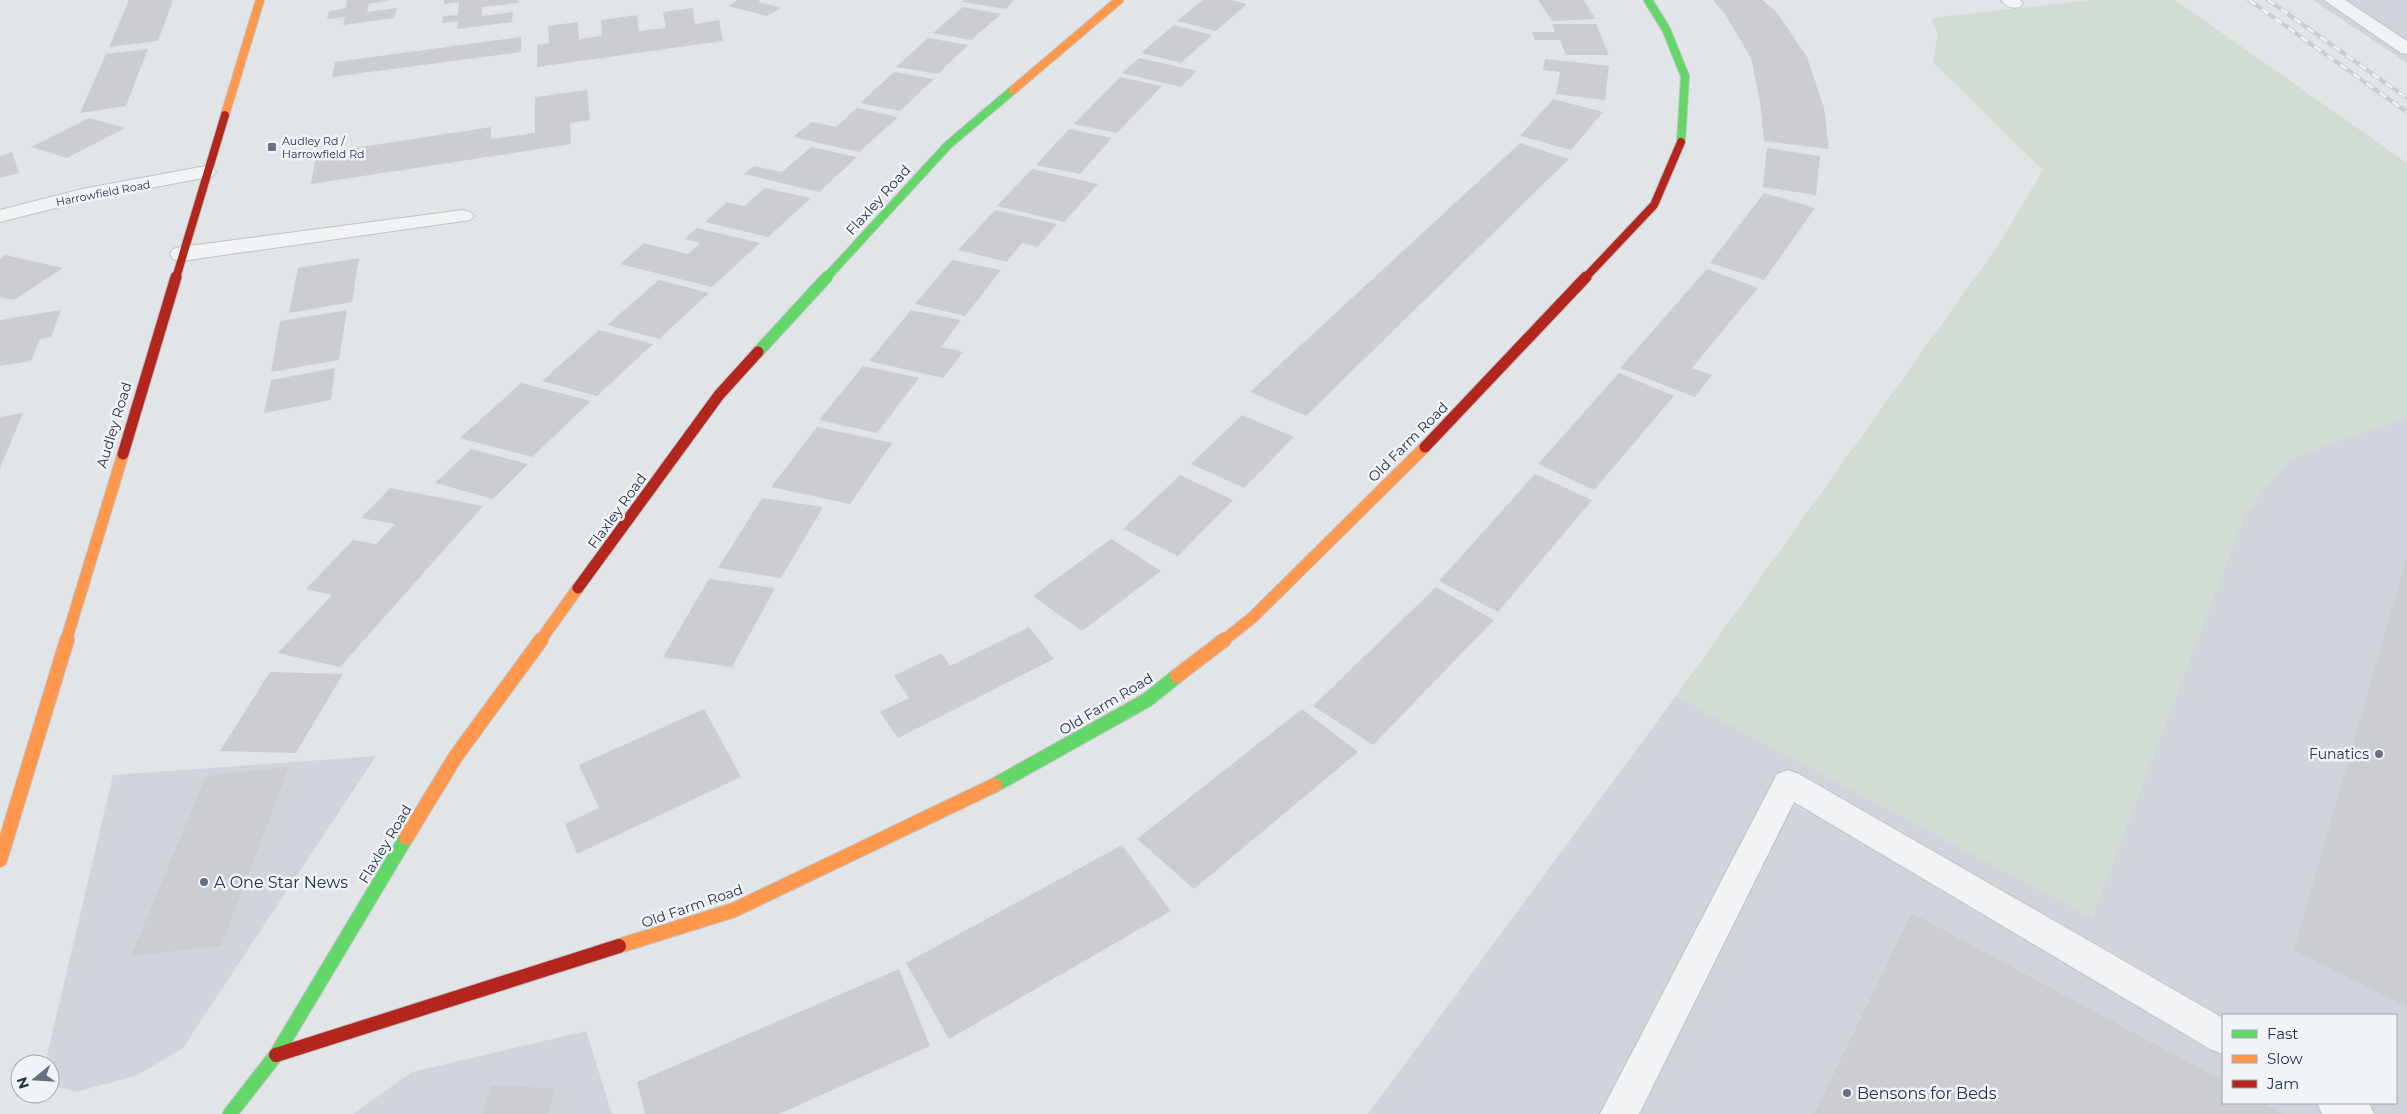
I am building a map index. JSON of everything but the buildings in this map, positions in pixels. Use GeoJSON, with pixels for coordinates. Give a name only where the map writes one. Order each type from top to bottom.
{"type":"FeatureCollection","features":[{"type":"Feature","properties":{"kind":"street","name":"Audley Road"},"geometry":{"type":"LineString","coordinates":[[0,860],[206,172],[260,0]]}},
{"type":"Feature","properties":{"kind":"street","name":"Flaxley Road"},"geometry":{"type":"LineString","coordinates":[[230,1114],[276,1055],[456,756],[719,395],[948,145],[1119,0]]}},
{"type":"Feature","properties":{"kind":"street","name":"Old Farm Road"},"geometry":{"type":"LineString","coordinates":[[276,1055],[734,910],[1014,776],[1147,700],[1252,618],[1457,415],[1654,205],[1681,145],[1685,76],[1666,29],[1648,0]]}},
{"type":"Feature","properties":{"kind":"street"},"geometry":{"type":"LineString","coordinates":[[2333,0],[2407,49]]}},
{"type":"Feature","properties":{"kind":"street","name":"Harrowfield Road"},"geometry":{"type":"LineString","coordinates":[[0,216],[82,195],[206,172]]}},
{"type":"Feature","properties":{"kind":"street"},"geometry":{"type":"LineString","coordinates":[[182,254],[463,216]]}},
{"type":"Feature","properties":{"kind":"street"},"geometry":{"type":"LineString","coordinates":[[1619,1114],[1788,783],[2222,1036]]}},
{"type":"Feature","properties":{"kind":"street"},"geometry":{"type":"LineString","coordinates":[[2338,1104],[2355,1114]]}},
{"type":"Feature","properties":{"kind":"shaded area"},"geometry":{"type":"Polygon","coordinates":[[[2091,0],[2175,0],[2407,163],[2407,417],[2290,458],[2246,511],[2092,917],[1676,696],[1999,244],[2043,170],[1933,62],[1938,34],[1931,18],[2091,0]]]}},
{"type":"Feature","properties":{"kind":"shaded area"},"geometry":{"type":"Polygon","coordinates":[[[2313,0],[2407,0],[2407,63],[2313,0]]]}},
{"type":"Feature","properties":{"kind":"shaded area"},"geometry":{"type":"Polygon","coordinates":[[[2407,417],[2407,1114],[1368,1114],[1676,696],[2092,917],[2246,511],[2290,458],[2407,417]]]}},
{"type":"Feature","properties":{"kind":"shaded area"},"geometry":{"type":"Polygon","coordinates":[[[376,756],[183,1048],[138,1075],[76,1092],[60,1087],[60,1054],[47,1054],[113,775],[376,756]]]}},
{"type":"Feature","properties":{"kind":"shaded area"},"geometry":{"type":"Polygon","coordinates":[[[586,1031],[612,1114],[353,1114],[412,1072],[586,1031]]]}},
{"type":"Feature","properties":{"kind":"railway"},"geometry":{"type":"LineString","coordinates":[[2249,0],[2407,112]]}},
{"type":"Feature","properties":{"kind":"railway"},"geometry":{"type":"LineString","coordinates":[[2268,0],[2407,98]]}},
{"type":"Feature","properties":{"kind":"traffic: fast"},"geometry":{"type":"LineString","coordinates":[[1648,0],[1666,29],[1685,76],[1681,142]]}},
{"type":"Feature","properties":{"kind":"traffic: fast"},"geometry":{"type":"LineString","coordinates":[[758,352],[948,145],[1013,90]]}},
{"type":"Feature","properties":{"kind":"traffic: fast"},"geometry":{"type":"LineString","coordinates":[[995,785],[1147,700],[1177,676]]}},
{"type":"Feature","properties":{"kind":"traffic: fast"},"geometry":{"type":"LineString","coordinates":[[230,1114],[276,1055],[406,838]]}},
{"type":"Feature","properties":{"kind":"traffic: slow"},"geometry":{"type":"LineString","coordinates":[[225,115],[260,0]]}},
{"type":"Feature","properties":{"kind":"traffic: slow"},"geometry":{"type":"LineString","coordinates":[[1013,90],[1119,0]]}},
{"type":"Feature","properties":{"kind":"traffic: slow"},"geometry":{"type":"LineString","coordinates":[[1177,676],[1252,618],[1425,447]]}},
{"type":"Feature","properties":{"kind":"traffic: slow"},"geometry":{"type":"LineString","coordinates":[[0,860],[123,454]]}},
{"type":"Feature","properties":{"kind":"traffic: slow"},"geometry":{"type":"LineString","coordinates":[[406,838],[456,756],[578,588]]}},
{"type":"Feature","properties":{"kind":"traffic: slow"},"geometry":{"type":"LineString","coordinates":[[619,946],[734,910],[995,785]]}},
{"type":"Feature","properties":{"kind":"traffic: jam"},"geometry":{"type":"LineString","coordinates":[[123,454],[225,115]]}},
{"type":"Feature","properties":{"kind":"traffic: jam"},"geometry":{"type":"LineString","coordinates":[[1425,447],[1654,205],[1681,142]]}},
{"type":"Feature","properties":{"kind":"traffic: jam"},"geometry":{"type":"LineString","coordinates":[[578,588],[719,395],[758,352]]}},
{"type":"Feature","properties":{"kind":"traffic: jam"},"geometry":{"type":"LineString","coordinates":[[276,1055],[619,946]]}},
{"type":"Feature","properties":{"kind":"place","name":"Audley Rd / Harrowfield Rd"},"geometry":{"type":"Point","coordinates":[272,147]}},
{"type":"Feature","properties":{"kind":"place","name":"Funatics"},"geometry":{"type":"Point","coordinates":[2379,754]}},
{"type":"Feature","properties":{"kind":"place","name":"A One Star News"},"geometry":{"type":"Point","coordinates":[204,882]}},
{"type":"Feature","properties":{"kind":"place","name":"Bensons for Beds"},"geometry":{"type":"Point","coordinates":[1847,1093]}}]}
